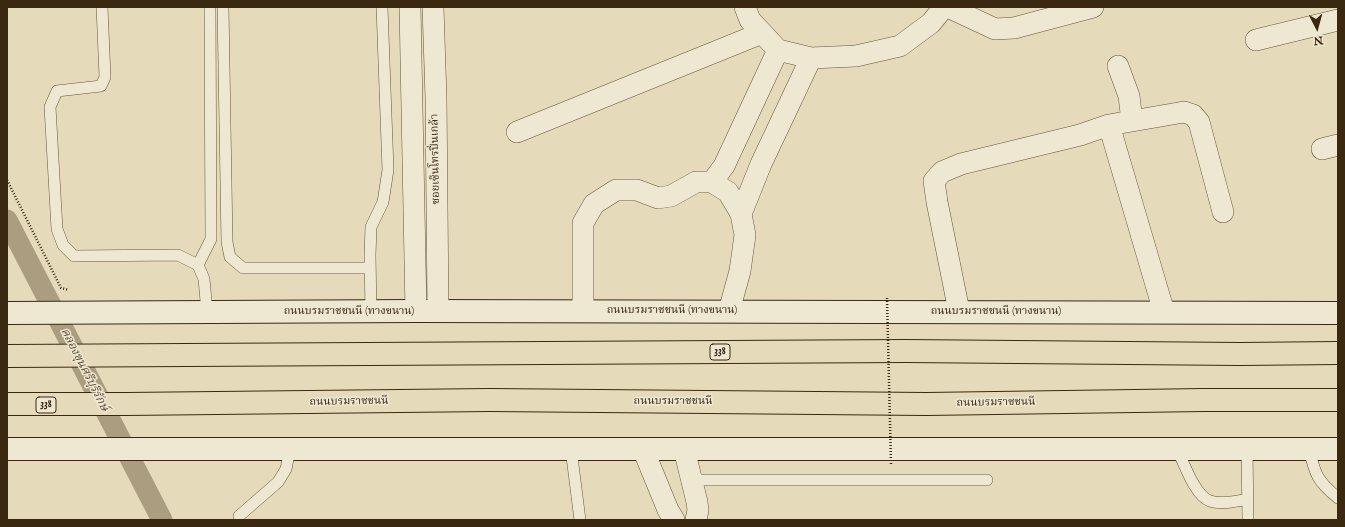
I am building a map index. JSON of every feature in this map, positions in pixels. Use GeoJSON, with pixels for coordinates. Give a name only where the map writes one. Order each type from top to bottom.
{"type":"FeatureCollection","features":[{"type":"Feature","properties":{"kind":"highway","name":"338"},"geometry":{"type":"LineString","coordinates":[[7,356],[905,350],[1240,354],[1338,353]]}},
{"type":"Feature","properties":{"kind":"highway","name":"ถนนบรมราชชนนี"},"geometry":{"type":"LineString","coordinates":[[7,404],[85,405],[490,400],[926,404],[1204,400],[1338,400]]}},
{"type":"Feature","properties":{"kind":"main road","name":"ถนนบรมราชชนนี (ทางขนาน)"},"geometry":{"type":"LineString","coordinates":[[7,313],[959,311],[1338,313]]}},
{"type":"Feature","properties":{"kind":"main road"},"geometry":{"type":"LineString","coordinates":[[7,449],[1338,449]]}},
{"type":"Feature","properties":{"kind":"street"},"geometry":{"type":"LineString","coordinates":[[410,7],[416,311]]}},
{"type":"Feature","properties":{"kind":"street","name":"ซอยเซ็นโทรปิ่นเกล้า"},"geometry":{"type":"LineString","coordinates":[[433,7],[436,98],[438,311]]}},
{"type":"Feature","properties":{"kind":"street"},"geometry":{"type":"LineString","coordinates":[[744,7],[750,20],[778,50],[811,58],[856,56],[900,46],[931,23],[944,7]]}},
{"type":"Feature","properties":{"kind":"street"},"geometry":{"type":"LineString","coordinates":[[948,7],[995,29],[1014,28],[1093,7]]}},
{"type":"Feature","properties":{"kind":"street"},"geometry":{"type":"LineString","coordinates":[[1256,40],[1338,20]]}},
{"type":"Feature","properties":{"kind":"street"},"geometry":{"type":"LineString","coordinates":[[517,132],[762,33]]}},
{"type":"Feature","properties":{"kind":"street"},"geometry":{"type":"LineString","coordinates":[[712,182],[724,166],[778,50]]}},
{"type":"Feature","properties":{"kind":"street"},"geometry":{"type":"LineString","coordinates":[[741,214],[761,164],[811,58]]}},
{"type":"Feature","properties":{"kind":"street"},"geometry":{"type":"LineString","coordinates":[[1118,66],[1129,96],[1132,121]]}},
{"type":"Feature","properties":{"kind":"street"},"geometry":{"type":"LineString","coordinates":[[959,311],[934,181],[942,172],[961,164],[1080,135],[1109,125],[1184,112],[1194,115],[1199,122],[1223,212]]}},
{"type":"Feature","properties":{"kind":"street"},"geometry":{"type":"LineString","coordinates":[[1109,125],[1164,312]]}},
{"type":"Feature","properties":{"kind":"street"},"geometry":{"type":"LineString","coordinates":[[583,311],[583,223],[594,204],[616,190],[637,190],[658,198],[671,196],[696,182],[712,182],[728,192],[741,214],[745,235],[740,271],[728,312]]}},
{"type":"Feature","properties":{"kind":"street"},"geometry":{"type":"LineString","coordinates":[[643,449],[668,510],[674,520]]}},
{"type":"Feature","properties":{"kind":"street"},"geometry":{"type":"LineString","coordinates":[[684,449],[697,502],[698,510],[696,520]]}},
{"type":"Feature","properties":{"kind":"lane"},"geometry":{"type":"LineString","coordinates":[[102,7],[105,77],[101,86],[58,92],[50,106],[57,229],[63,245],[74,256],[178,255],[198,265],[204,279],[207,312]]}},
{"type":"Feature","properties":{"kind":"lane"},"geometry":{"type":"LineString","coordinates":[[198,265],[211,239],[210,7]]}},
{"type":"Feature","properties":{"kind":"lane"},"geometry":{"type":"LineString","coordinates":[[223,7],[227,242],[230,257],[243,268],[370,268]]}},
{"type":"Feature","properties":{"kind":"lane"},"geometry":{"type":"LineString","coordinates":[[371,312],[371,227],[383,202],[388,170],[382,7]]}},
{"type":"Feature","properties":{"kind":"lane"},"geometry":{"type":"LineString","coordinates":[[239,516],[278,482],[286,470],[290,449]]}},
{"type":"Feature","properties":{"kind":"lane"},"geometry":{"type":"LineString","coordinates":[[571,449],[580,520]]}},
{"type":"Feature","properties":{"kind":"lane"},"geometry":{"type":"LineString","coordinates":[[1177,449],[1194,484],[1202,496],[1209,501],[1218,503],[1248,499]]}},
{"type":"Feature","properties":{"kind":"lane"},"geometry":{"type":"LineString","coordinates":[[1247,449],[1248,520]]}},
{"type":"Feature","properties":{"kind":"lane"},"geometry":{"type":"LineString","coordinates":[[1309,449],[1317,476],[1325,487],[1338,498]]}},
{"type":"Feature","properties":{"kind":"lane"},"geometry":{"type":"LineString","coordinates":[[692,480],[986,480]]}},
{"type":"Feature","properties":{"kind":"path"},"geometry":{"type":"LineString","coordinates":[[7,180],[61,288],[75,290]]}},
{"type":"Feature","properties":{"kind":"path"},"geometry":{"type":"LineString","coordinates":[[887,298],[891,464]]}},
{"type":"Feature","properties":{"kind":"waterway","name":"คลองขุนศรีบุรีรักษ์"},"geometry":{"type":"LineString","coordinates":[[7,220],[162,520]]}}]}
